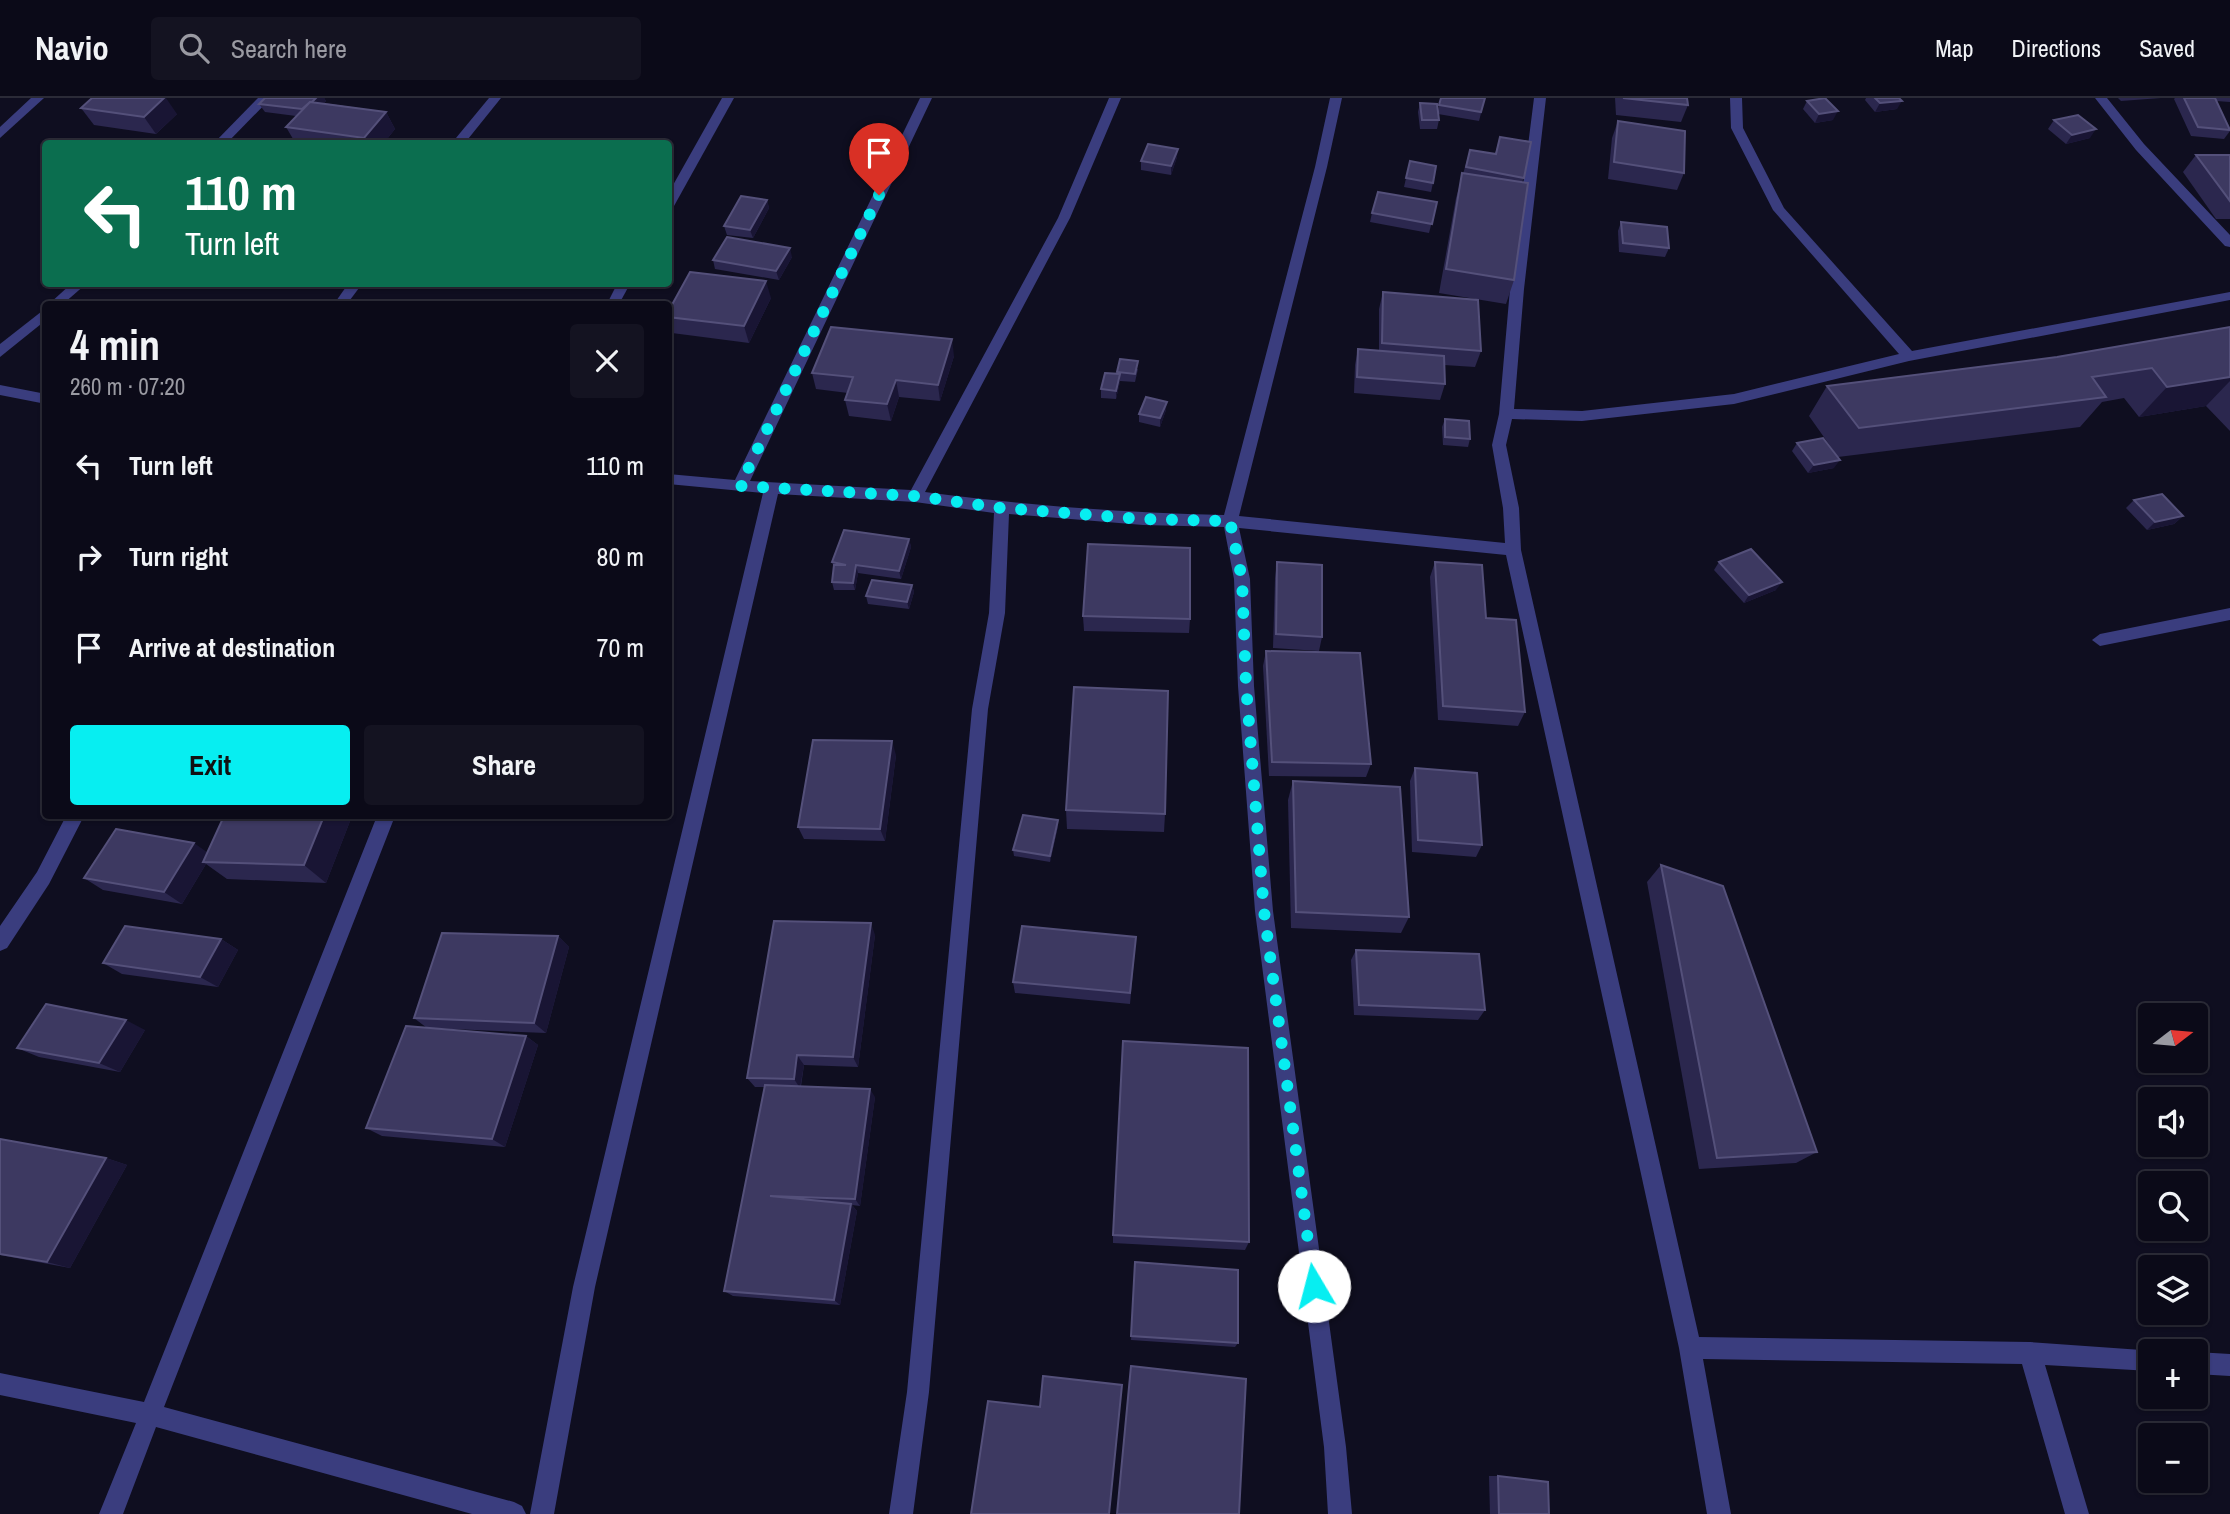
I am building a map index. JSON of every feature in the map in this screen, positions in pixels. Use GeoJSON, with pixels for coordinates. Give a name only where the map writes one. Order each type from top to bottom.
{"type":"FeatureCollection","features":[{"type":"Feature","properties":{"kind":"street"},"geometry":{"type":"LineString","coordinates":[[0,134],[38,98]]}},
{"type":"Feature","properties":{"kind":"street"},"geometry":{"type":"LineString","coordinates":[[223,140],[265,98]]}},
{"type":"Feature","properties":{"kind":"street"},"geometry":{"type":"LineString","coordinates":[[460,140],[495,98]]}},
{"type":"Feature","properties":{"kind":"street"},"geometry":{"type":"LineString","coordinates":[[672,199],[728,98]]}},
{"type":"Feature","properties":{"kind":"street"},"geometry":{"type":"LineString","coordinates":[[740,486],[926,98]]}},
{"type":"Feature","properties":{"kind":"street"},"geometry":{"type":"LineString","coordinates":[[915,496],[1064,218],[1115,98]]}},
{"type":"Feature","properties":{"kind":"street"},"geometry":{"type":"LineString","coordinates":[[1336,98],[1321,167],[1230,521],[1242,579],[1246,685],[1264,911],[1335,1447],[1340,1514]]}},
{"type":"Feature","properties":{"kind":"street"},"geometry":{"type":"LineString","coordinates":[[1540,98],[1517,289],[1506,414],[1499,445],[1511,508],[1513,550],[1690,1348],[1719,1514]]}},
{"type":"Feature","properties":{"kind":"street"},"geometry":{"type":"LineString","coordinates":[[1736,98],[1737,128],[1779,210],[1909,356]]}},
{"type":"Feature","properties":{"kind":"street"},"geometry":{"type":"LineString","coordinates":[[2101,98],[2140,147],[2230,243]]}},
{"type":"Feature","properties":{"kind":"street"},"geometry":{"type":"LineString","coordinates":[[59,301],[75,287]]}},
{"type":"Feature","properties":{"kind":"street"},"geometry":{"type":"LineString","coordinates":[[1506,414],[1582,416],[1734,399],[1909,356],[2230,296]]}},
{"type":"Feature","properties":{"kind":"street"},"geometry":{"type":"LineString","coordinates":[[0,352],[42,315]]}},
{"type":"Feature","properties":{"kind":"street"},"geometry":{"type":"LineString","coordinates":[[0,390],[42,398]]}},
{"type":"Feature","properties":{"kind":"street"},"geometry":{"type":"LineString","coordinates":[[672,479],[915,496],[1002,508],[1143,519],[1230,521],[1513,550]]}},
{"type":"Feature","properties":{"kind":"street"},"geometry":{"type":"LineString","coordinates":[[542,1514],[584,1287],[772,488]]}},
{"type":"Feature","properties":{"kind":"street"},"geometry":{"type":"LineString","coordinates":[[901,1514],[918,1392],[980,709],[997,614],[1002,508]]}},
{"type":"Feature","properties":{"kind":"street"},"geometry":{"type":"LineString","coordinates":[[2100,640],[2230,614]]}},
{"type":"Feature","properties":{"kind":"street"},"geometry":{"type":"LineString","coordinates":[[0,942],[43,878],[73,819]]}},
{"type":"Feature","properties":{"kind":"street"},"geometry":{"type":"LineString","coordinates":[[111,1514],[385,819]]}},
{"type":"Feature","properties":{"kind":"street"},"geometry":{"type":"LineString","coordinates":[[1690,1348],[2030,1353],[2138,1359]]}},
{"type":"Feature","properties":{"kind":"street"},"geometry":{"type":"LineString","coordinates":[[2030,1353],[2077,1514]]}},
{"type":"Feature","properties":{"kind":"street"},"geometry":{"type":"LineString","coordinates":[[2208,1364],[2230,1365]]}},
{"type":"Feature","properties":{"kind":"street"},"geometry":{"type":"LineString","coordinates":[[0,1384],[152,1415],[514,1514]]}},
{"type":"Feature","properties":{"kind":"building"},"geometry":{"type":"Polygon","coordinates":[[[92,98],[164,98],[144,117],[81,108],[92,98]]]}},
{"type":"Feature","properties":{"kind":"building"},"geometry":{"type":"Polygon","coordinates":[[[265,98],[316,98],[302,109],[259,104],[265,98]]]}},
{"type":"Feature","properties":{"kind":"building"},"geometry":{"type":"Polygon","coordinates":[[[1441,98],[1485,98],[1481,112],[1439,105],[1441,98]]]}},
{"type":"Feature","properties":{"kind":"building"},"geometry":{"type":"Polygon","coordinates":[[[1623,98],[1687,98],[1688,105],[1623,98]]]}},
{"type":"Feature","properties":{"kind":"building"},"geometry":{"type":"Polygon","coordinates":[[[1825,98],[1838,111],[1819,114],[1807,101],[1825,98]]]}},
{"type":"Feature","properties":{"kind":"building"},"geometry":{"type":"Polygon","coordinates":[[[1875,98],[1899,98],[1902,101],[1880,103],[1875,98]]]}},
{"type":"Feature","properties":{"kind":"building"},"geometry":{"type":"Polygon","coordinates":[[[2184,98],[2215,98],[2230,130],[2198,127],[2184,98]]]}},
{"type":"Feature","properties":{"kind":"building"},"geometry":{"type":"Polygon","coordinates":[[[310,102],[386,112],[364,138],[286,127],[310,102]]]}},
{"type":"Feature","properties":{"kind":"building"},"geometry":{"type":"Polygon","coordinates":[[[1420,103],[1437,104],[1439,120],[1422,120],[1420,103]]]}},
{"type":"Feature","properties":{"kind":"building"},"geometry":{"type":"Polygon","coordinates":[[[2078,115],[2096,129],[2072,135],[2054,120],[2078,115]]]}},
{"type":"Feature","properties":{"kind":"building"},"geometry":{"type":"Polygon","coordinates":[[[1618,121],[1685,131],[1684,173],[1614,162],[1618,121]]]}},
{"type":"Feature","properties":{"kind":"building"},"geometry":{"type":"Polygon","coordinates":[[[1500,137],[1531,142],[1524,178],[1466,167],[1470,150],[1496,154],[1500,137]]]}},
{"type":"Feature","properties":{"kind":"building"},"geometry":{"type":"Polygon","coordinates":[[[1148,144],[1178,149],[1171,166],[1141,161],[1148,144]]]}},
{"type":"Feature","properties":{"kind":"building"},"geometry":{"type":"Polygon","coordinates":[[[2196,155],[2230,155],[2230,201],[2196,155]]]}},
{"type":"Feature","properties":{"kind":"building"},"geometry":{"type":"Polygon","coordinates":[[[1410,161],[1436,166],[1433,183],[1406,178],[1410,161]]]}},
{"type":"Feature","properties":{"kind":"building"},"geometry":{"type":"Polygon","coordinates":[[[1462,173],[1528,183],[1514,280],[1446,269],[1462,173]]]}},
{"type":"Feature","properties":{"kind":"building"},"geometry":{"type":"Polygon","coordinates":[[[1378,192],[1437,202],[1432,224],[1372,213],[1378,192]]]}},
{"type":"Feature","properties":{"kind":"building"},"geometry":{"type":"Polygon","coordinates":[[[741,196],[767,200],[750,230],[724,226],[741,196]]]}},
{"type":"Feature","properties":{"kind":"building"},"geometry":{"type":"Polygon","coordinates":[[[1621,222],[1667,227],[1669,248],[1623,243],[1621,222]]]}},
{"type":"Feature","properties":{"kind":"building"},"geometry":{"type":"Polygon","coordinates":[[[727,237],[790,248],[776,271],[713,260],[727,237]]]}},
{"type":"Feature","properties":{"kind":"building"},"geometry":{"type":"Polygon","coordinates":[[[690,272],[766,281],[744,326],[672,317],[672,305],[690,272]]]}},
{"type":"Feature","properties":{"kind":"building"},"geometry":{"type":"Polygon","coordinates":[[[1383,292],[1478,300],[1481,351],[1382,343],[1383,292]]]}},
{"type":"Feature","properties":{"kind":"building"},"geometry":{"type":"Polygon","coordinates":[[[831,327],[952,339],[938,385],[896,380],[887,404],[845,400],[853,377],[812,373],[831,327]]]}},
{"type":"Feature","properties":{"kind":"building"},"geometry":{"type":"Polygon","coordinates":[[[2230,327],[2230,377],[2167,387],[2152,368],[2092,377],[2106,397],[1859,428],[1827,386],[2057,357],[2230,327]]]}},
{"type":"Feature","properties":{"kind":"building"},"geometry":{"type":"Polygon","coordinates":[[[1358,349],[1444,356],[1445,384],[1357,377],[1358,349]]]}},
{"type":"Feature","properties":{"kind":"building"},"geometry":{"type":"Polygon","coordinates":[[[1120,359],[1138,361],[1135,374],[1117,372],[1120,359]]]}},
{"type":"Feature","properties":{"kind":"building"},"geometry":{"type":"Polygon","coordinates":[[[1105,373],[1120,374],[1116,391],[1101,389],[1105,373]]]}},
{"type":"Feature","properties":{"kind":"building"},"geometry":{"type":"Polygon","coordinates":[[[1146,397],[1167,402],[1160,418],[1139,414],[1146,397]]]}},
{"type":"Feature","properties":{"kind":"building"},"geometry":{"type":"Polygon","coordinates":[[[1445,419],[1469,421],[1470,439],[1445,437],[1445,419]]]}},
{"type":"Feature","properties":{"kind":"building"},"geometry":{"type":"Polygon","coordinates":[[[1823,438],[1840,460],[1814,465],[1797,443],[1823,438]]]}},
{"type":"Feature","properties":{"kind":"building"},"geometry":{"type":"Polygon","coordinates":[[[2162,494],[2183,516],[2155,522],[2134,500],[2162,494]]]}},
{"type":"Feature","properties":{"kind":"building"},"geometry":{"type":"Polygon","coordinates":[[[844,530],[909,539],[899,571],[856,565],[853,583],[832,582],[834,565],[846,565],[832,562],[844,530]]]}},
{"type":"Feature","properties":{"kind":"building"},"geometry":{"type":"Polygon","coordinates":[[[1088,544],[1190,548],[1190,619],[1083,616],[1088,544]]]}},
{"type":"Feature","properties":{"kind":"building"},"geometry":{"type":"Polygon","coordinates":[[[1751,549],[1782,582],[1749,595],[1719,562],[1751,549]]]}},
{"type":"Feature","properties":{"kind":"building"},"geometry":{"type":"Polygon","coordinates":[[[1277,562],[1322,565],[1322,637],[1276,634],[1277,562]]]}},
{"type":"Feature","properties":{"kind":"building"},"geometry":{"type":"Polygon","coordinates":[[[1435,562],[1482,565],[1486,618],[1516,620],[1525,712],[1443,706],[1435,562]]]}},
{"type":"Feature","properties":{"kind":"building"},"geometry":{"type":"Polygon","coordinates":[[[872,580],[912,585],[907,602],[866,596],[872,580]]]}},
{"type":"Feature","properties":{"kind":"building"},"geometry":{"type":"Polygon","coordinates":[[[1266,651],[1360,653],[1371,764],[1272,762],[1266,651]]]}},
{"type":"Feature","properties":{"kind":"building"},"geometry":{"type":"Polygon","coordinates":[[[1074,687],[1168,691],[1165,814],[1066,810],[1074,687]]]}},
{"type":"Feature","properties":{"kind":"building"},"geometry":{"type":"Polygon","coordinates":[[[813,740],[892,741],[880,829],[798,827],[813,740]]]}},
{"type":"Feature","properties":{"kind":"building"},"geometry":{"type":"Polygon","coordinates":[[[1415,768],[1477,773],[1482,845],[1418,840],[1415,768]]]}},
{"type":"Feature","properties":{"kind":"building"},"geometry":{"type":"Polygon","coordinates":[[[1293,781],[1400,787],[1409,917],[1296,912],[1293,781]]]}},
{"type":"Feature","properties":{"kind":"building"},"geometry":{"type":"Polygon","coordinates":[[[1023,815],[1058,820],[1050,856],[1013,850],[1023,815]]]}},
{"type":"Feature","properties":{"kind":"building"},"geometry":{"type":"Polygon","coordinates":[[[223,819],[323,819],[304,865],[203,862],[223,819]]]}},
{"type":"Feature","properties":{"kind":"building"},"geometry":{"type":"Polygon","coordinates":[[[116,829],[194,843],[164,892],[84,878],[116,829]]]}},
{"type":"Feature","properties":{"kind":"building"},"geometry":{"type":"Polygon","coordinates":[[[1661,865],[1723,886],[1817,1152],[1717,1158],[1661,865]]]}},
{"type":"Feature","properties":{"kind":"building"},"geometry":{"type":"Polygon","coordinates":[[[774,921],[871,923],[853,1057],[797,1055],[794,1079],[747,1078],[774,921]]]}},
{"type":"Feature","properties":{"kind":"building"},"geometry":{"type":"Polygon","coordinates":[[[125,926],[221,939],[200,977],[103,963],[125,926]]]}},
{"type":"Feature","properties":{"kind":"building"},"geometry":{"type":"Polygon","coordinates":[[[1022,926],[1136,937],[1130,993],[1013,982],[1022,926]]]}},
{"type":"Feature","properties":{"kind":"building"},"geometry":{"type":"Polygon","coordinates":[[[442,933],[558,936],[534,1023],[414,1018],[442,933]]]}},
{"type":"Feature","properties":{"kind":"building"},"geometry":{"type":"Polygon","coordinates":[[[1356,950],[1479,954],[1485,1010],[1359,1005],[1356,950]]]}},
{"type":"Feature","properties":{"kind":"building"},"geometry":{"type":"Polygon","coordinates":[[[46,1004],[126,1020],[99,1063],[17,1048],[46,1004]]]}},
{"type":"Feature","properties":{"kind":"building"},"geometry":{"type":"Polygon","coordinates":[[[406,1026],[526,1036],[492,1139],[366,1128],[406,1026]]]}},
{"type":"Feature","properties":{"kind":"building"},"geometry":{"type":"Polygon","coordinates":[[[1123,1041],[1248,1048],[1249,1242],[1113,1235],[1123,1041]]]}},
{"type":"Feature","properties":{"kind":"building"},"geometry":{"type":"Polygon","coordinates":[[[765,1085],[870,1089],[855,1199],[770,1196],[851,1204],[834,1300],[724,1291],[765,1085]]]}},
{"type":"Feature","properties":{"kind":"building"},"geometry":{"type":"Polygon","coordinates":[[[0,1139],[106,1158],[47,1262],[0,1254],[0,1139]]]}},
{"type":"Feature","properties":{"kind":"building"},"geometry":{"type":"Polygon","coordinates":[[[1135,1262],[1238,1270],[1238,1343],[1131,1336],[1135,1262]]]}},
{"type":"Feature","properties":{"kind":"building"},"geometry":{"type":"Polygon","coordinates":[[[1131,1366],[1246,1379],[1239,1514],[1117,1514],[1131,1366]]]}},
{"type":"Feature","properties":{"kind":"building"},"geometry":{"type":"Polygon","coordinates":[[[1043,1376],[1122,1385],[1109,1514],[971,1514],[988,1401],[1040,1407],[1043,1376]]]}},
{"type":"Feature","properties":{"kind":"building"},"geometry":{"type":"Polygon","coordinates":[[[1498,1476],[1548,1482],[1549,1514],[1499,1514],[1498,1476]]]}},
{"type":"Feature","properties":{"kind":"route"},"geometry":{"type":"LineString","coordinates":[[879,195],[740,486],[915,496],[1002,508],[1143,519],[1230,521],[1242,579],[1246,685],[1264,911],[1314,1286]]}}]}
